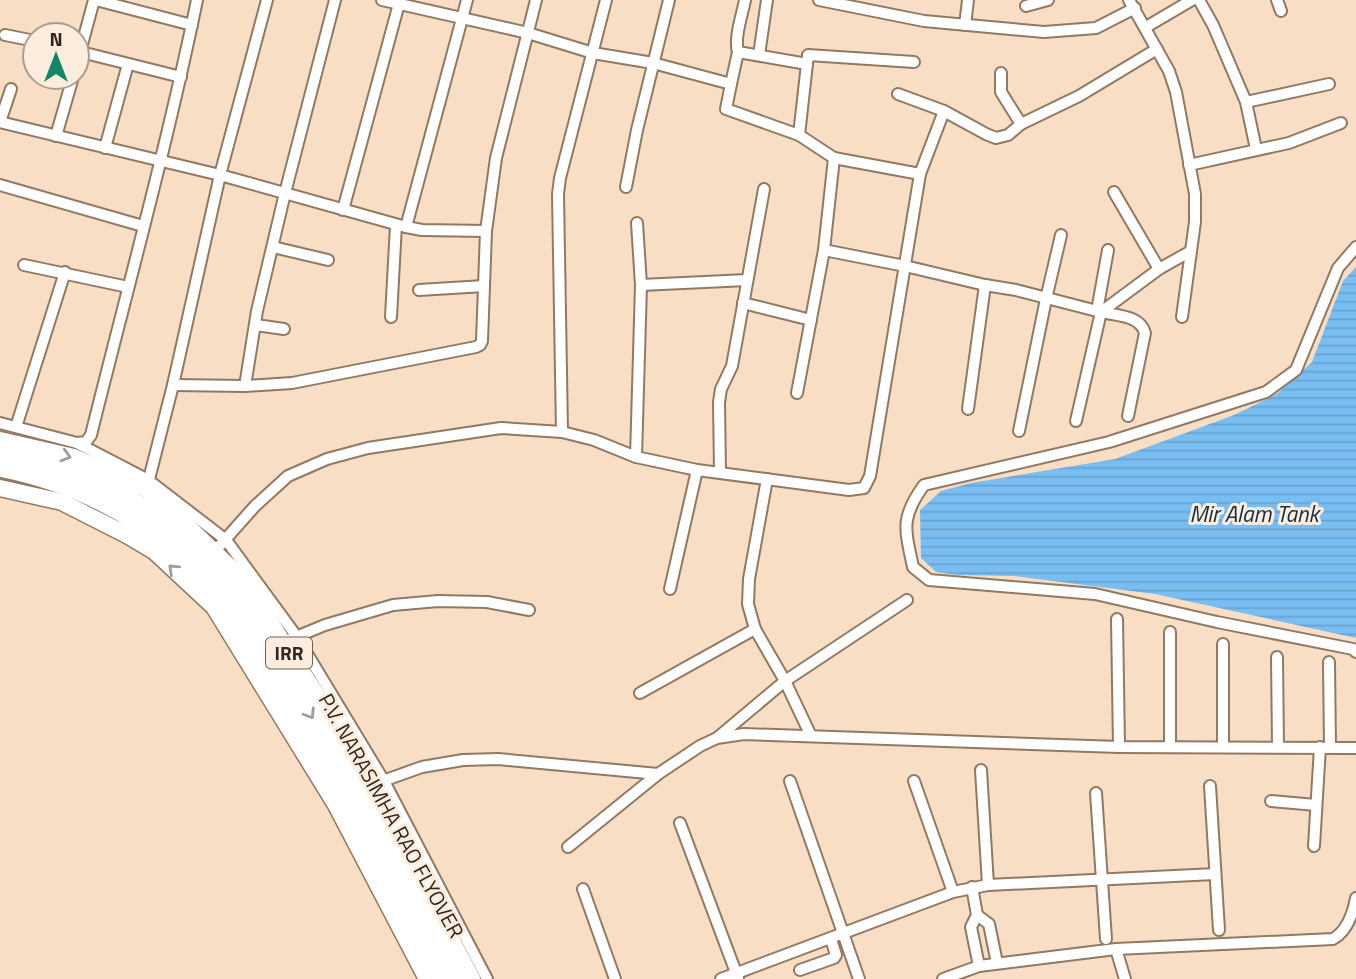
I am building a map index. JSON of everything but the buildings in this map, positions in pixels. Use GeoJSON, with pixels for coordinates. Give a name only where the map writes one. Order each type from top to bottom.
{"type":"FeatureCollection","features":[{"type":"Feature","properties":{"kind":"highway","name":"P.V. NARASIMHA RAO FLYOVER"},"geometry":{"type":"LineString","coordinates":[[0,452],[47,464],[112,489],[165,524],[206,560],[225,582],[259,630],[359,795],[454,979]]}},
{"type":"Feature","properties":{"kind":"highway","name":"P.V. NARASIMHA RAO FLYOVER"},"geometry":{"type":"LineString","coordinates":[[0,467],[43,478],[106,503],[157,535],[196,572],[240,630],[320,759],[370,847],[438,979]]}},
{"type":"Feature","properties":{"kind":"main road","name":"IRR"},"geometry":{"type":"LineString","coordinates":[[0,440],[74,457],[147,485],[220,545],[251,591],[289,639],[379,783],[435,908],[472,979]]}},
{"type":"Feature","properties":{"kind":"main road","name":"IRR"},"geometry":{"type":"LineString","coordinates":[[0,488],[62,502],[127,535],[154,551],[214,607],[337,805],[427,979]]}},
{"type":"Feature","properties":{"kind":"street"},"geometry":{"type":"LineString","coordinates":[[89,21],[95,0],[192,25]]}},
{"type":"Feature","properties":{"kind":"street"},"geometry":{"type":"LineString","coordinates":[[77,443],[86,442],[91,435],[161,160],[197,0]]}},
{"type":"Feature","properties":{"kind":"street"},"geometry":{"type":"LineString","coordinates":[[0,423],[77,443],[147,485],[173,385],[220,175],[267,0]]}},
{"type":"Feature","properties":{"kind":"street"},"geometry":{"type":"LineString","coordinates":[[244,386],[257,311],[335,0]]}},
{"type":"Feature","properties":{"kind":"street"},"geometry":{"type":"LineString","coordinates":[[382,0],[400,2],[528,33],[593,53],[653,63],[731,84]]}},
{"type":"Feature","properties":{"kind":"street"},"geometry":{"type":"LineString","coordinates":[[391,317],[401,226],[467,0]]}},
{"type":"Feature","properties":{"kind":"street"},"geometry":{"type":"LineString","coordinates":[[173,385],[244,386],[292,383],[480,345],[486,230],[496,158],[536,0]]}},
{"type":"Feature","properties":{"kind":"street"},"geometry":{"type":"LineString","coordinates":[[562,432],[558,194],[606,0]]}},
{"type":"Feature","properties":{"kind":"street"},"geometry":{"type":"LineString","coordinates":[[626,187],[669,0]]}},
{"type":"Feature","properties":{"kind":"street"},"geometry":{"type":"LineString","coordinates":[[744,0],[736,49],[738,52],[726,109],[799,135],[834,158],[920,174]]}},
{"type":"Feature","properties":{"kind":"street"},"geometry":{"type":"LineString","coordinates":[[759,55],[767,0]]}},
{"type":"Feature","properties":{"kind":"street"},"geometry":{"type":"LineString","coordinates":[[819,0],[924,21],[1044,32],[1096,28],[1132,4],[1170,71],[1195,194],[1195,222],[1182,317]]}},
{"type":"Feature","properties":{"kind":"street"},"geometry":{"type":"LineString","coordinates":[[965,25],[968,0]]}},
{"type":"Feature","properties":{"kind":"street"},"geometry":{"type":"LineString","coordinates":[[1026,6],[1048,0]]}},
{"type":"Feature","properties":{"kind":"street"},"geometry":{"type":"LineString","coordinates":[[1146,27],[1192,0]]}},
{"type":"Feature","properties":{"kind":"street"},"geometry":{"type":"LineString","coordinates":[[1199,0],[1213,25],[1246,102],[1256,149]]}},
{"type":"Feature","properties":{"kind":"street"},"geometry":{"type":"LineString","coordinates":[[343,210],[400,2]]}},
{"type":"Feature","properties":{"kind":"street"},"geometry":{"type":"LineString","coordinates":[[5,34],[21,38]]}},
{"type":"Feature","properties":{"kind":"street"},"geometry":{"type":"LineString","coordinates":[[898,94],[944,111],[996,138],[1008,135],[1021,124],[1079,96],[1157,49]]}},
{"type":"Feature","properties":{"kind":"street"},"geometry":{"type":"LineString","coordinates":[[738,52],[807,64]]}},
{"type":"Feature","properties":{"kind":"street"},"geometry":{"type":"LineString","coordinates":[[799,135],[808,55],[914,62]]}},
{"type":"Feature","properties":{"kind":"street"},"geometry":{"type":"LineString","coordinates":[[91,57],[181,77]]}},
{"type":"Feature","properties":{"kind":"street"},"geometry":{"type":"LineString","coordinates":[[105,148],[128,64]]}},
{"type":"Feature","properties":{"kind":"street"},"geometry":{"type":"LineString","coordinates":[[1001,73],[1001,92],[1021,124]]}},
{"type":"Feature","properties":{"kind":"street"},"geometry":{"type":"LineString","coordinates":[[1246,102],[1329,84]]}},
{"type":"Feature","properties":{"kind":"street"},"geometry":{"type":"LineString","coordinates":[[11,89],[0,122],[220,175],[401,226],[422,230],[486,230]]}},
{"type":"Feature","properties":{"kind":"street"},"geometry":{"type":"LineString","coordinates":[[56,136],[69,91]]}},
{"type":"Feature","properties":{"kind":"street"},"geometry":{"type":"LineString","coordinates":[[220,545],[255,506],[288,476],[327,459],[368,448],[501,428],[562,432],[594,440],[636,457],[696,470],[849,490],[864,488],[870,476],[920,174],[944,111]]}},
{"type":"Feature","properties":{"kind":"street"},"geometry":{"type":"LineString","coordinates":[[1189,165],[1289,143],[1341,123]]}},
{"type":"Feature","properties":{"kind":"street"},"geometry":{"type":"LineString","coordinates":[[797,393],[824,250],[834,158]]}},
{"type":"Feature","properties":{"kind":"street"},"geometry":{"type":"LineString","coordinates":[[0,185],[143,226]]}},
{"type":"Feature","properties":{"kind":"street"},"geometry":{"type":"LineString","coordinates":[[720,473],[721,389],[732,366],[764,189]]}},
{"type":"Feature","properties":{"kind":"street"},"geometry":{"type":"LineString","coordinates":[[1114,192],[1159,269]]}},
{"type":"Feature","properties":{"kind":"street"},"geometry":{"type":"LineString","coordinates":[[636,223],[641,285],[636,457]]}},
{"type":"Feature","properties":{"kind":"street"},"geometry":{"type":"LineString","coordinates":[[1019,431],[1061,235]]}},
{"type":"Feature","properties":{"kind":"street"},"geometry":{"type":"LineString","coordinates":[[273,247],[328,260]]}},
{"type":"Feature","properties":{"kind":"street"},"geometry":{"type":"LineString","coordinates":[[1356,247],[1338,268],[1296,370],[1266,392],[1110,442],[924,485],[905,519],[913,567],[929,580],[1095,594],[1353,649],[1356,652]]}},
{"type":"Feature","properties":{"kind":"street"},"geometry":{"type":"LineString","coordinates":[[824,250],[1016,290],[1136,320],[1143,325],[1145,333],[1128,416]]}},
{"type":"Feature","properties":{"kind":"street"},"geometry":{"type":"LineString","coordinates":[[1076,421],[1099,312],[1108,250]]}},
{"type":"Feature","properties":{"kind":"street"},"geometry":{"type":"LineString","coordinates":[[1099,312],[1159,269],[1191,251]]}},
{"type":"Feature","properties":{"kind":"street"},"geometry":{"type":"LineString","coordinates":[[24,265],[128,287]]}},
{"type":"Feature","properties":{"kind":"street"},"geometry":{"type":"LineString","coordinates":[[16,426],[65,272]]}},
{"type":"Feature","properties":{"kind":"street"},"geometry":{"type":"LineString","coordinates":[[641,285],[747,280]]}},
{"type":"Feature","properties":{"kind":"street"},"geometry":{"type":"LineString","coordinates":[[968,409],[985,285]]}},
{"type":"Feature","properties":{"kind":"street"},"geometry":{"type":"LineString","coordinates":[[419,290],[484,286]]}},
{"type":"Feature","properties":{"kind":"street"},"geometry":{"type":"LineString","coordinates":[[743,303],[811,320]]}},
{"type":"Feature","properties":{"kind":"street"},"geometry":{"type":"LineString","coordinates":[[256,326],[284,329]]}},
{"type":"Feature","properties":{"kind":"street"},"geometry":{"type":"LineString","coordinates":[[670,589],[696,470]]}},
{"type":"Feature","properties":{"kind":"street"},"geometry":{"type":"LineString","coordinates":[[767,479],[749,579],[748,604],[755,629],[785,681],[811,736]]}},
{"type":"Feature","properties":{"kind":"street"},"geometry":{"type":"LineString","coordinates":[[568,847],[658,774],[717,738],[785,681],[907,600]]}},
{"type":"Feature","properties":{"kind":"street"},"geometry":{"type":"LineString","coordinates":[[289,639],[325,625],[393,605],[438,601],[487,602],[529,610]]}},
{"type":"Feature","properties":{"kind":"street"},"geometry":{"type":"LineString","coordinates":[[1117,619],[1119,747]]}},
{"type":"Feature","properties":{"kind":"street"},"geometry":{"type":"LineString","coordinates":[[640,694],[755,629]]}},
{"type":"Feature","properties":{"kind":"street"},"geometry":{"type":"LineString","coordinates":[[1170,632],[1170,747]]}},
{"type":"Feature","properties":{"kind":"street"},"geometry":{"type":"LineString","coordinates":[[1223,644],[1223,747]]}},
{"type":"Feature","properties":{"kind":"street"},"geometry":{"type":"LineString","coordinates":[[1277,657],[1278,747]]}},
{"type":"Feature","properties":{"kind":"street"},"geometry":{"type":"LineString","coordinates":[[1314,846],[1325,747],[1329,662]]}},
{"type":"Feature","properties":{"kind":"street"},"geometry":{"type":"LineString","coordinates":[[717,738],[744,734],[1119,747],[1356,748]]}},
{"type":"Feature","properties":{"kind":"street"},"geometry":{"type":"LineString","coordinates":[[487,979],[379,783],[422,767],[463,760],[498,759],[658,774]]}},
{"type":"Feature","properties":{"kind":"street"},"geometry":{"type":"LineString","coordinates":[[981,770],[988,885]]}},
{"type":"Feature","properties":{"kind":"street"},"geometry":{"type":"LineString","coordinates":[[790,781],[859,979]]}},
{"type":"Feature","properties":{"kind":"street"},"geometry":{"type":"LineString","coordinates":[[914,781],[953,892]]}},
{"type":"Feature","properties":{"kind":"street"},"geometry":{"type":"LineString","coordinates":[[1210,786],[1219,930]]}},
{"type":"Feature","properties":{"kind":"street"},"geometry":{"type":"LineString","coordinates":[[1096,793],[1106,939]]}},
{"type":"Feature","properties":{"kind":"street"},"geometry":{"type":"LineString","coordinates":[[1271,801],[1317,805]]}},
{"type":"Feature","properties":{"kind":"street"},"geometry":{"type":"LineString","coordinates":[[680,823],[737,976]]}},
{"type":"Feature","properties":{"kind":"street"},"geometry":{"type":"LineString","coordinates":[[722,979],[737,976],[972,887],[1215,874]]}},
{"type":"Feature","properties":{"kind":"street"},"geometry":{"type":"LineString","coordinates":[[972,887],[977,915],[971,927],[979,966]]}},
{"type":"Feature","properties":{"kind":"street"},"geometry":{"type":"LineString","coordinates":[[583,889],[615,979]]}},
{"type":"Feature","properties":{"kind":"street"},"geometry":{"type":"LineString","coordinates":[[943,979],[979,966],[1116,949],[1333,939],[1341,934],[1346,926],[1354,910],[1356,898]]}},
{"type":"Feature","properties":{"kind":"street"},"geometry":{"type":"LineString","coordinates":[[977,915],[989,924],[997,963]]}},
{"type":"Feature","properties":{"kind":"street"},"geometry":{"type":"LineString","coordinates":[[800,970],[834,958],[836,955],[831,939]]}},
{"type":"Feature","properties":{"kind":"street"},"geometry":{"type":"LineString","coordinates":[[1116,949],[1125,979]]}},
{"type":"Feature","properties":{"kind":"water","name":"Mir Alam Tank"},"geometry":{"type":"Polygon","coordinates":[[[1356,267],[1356,638],[1155,594],[1014,576],[936,572],[921,558],[920,510],[941,491],[971,483],[1115,459],[1234,415],[1277,394],[1312,362],[1343,281],[1356,267]]]}}]}
